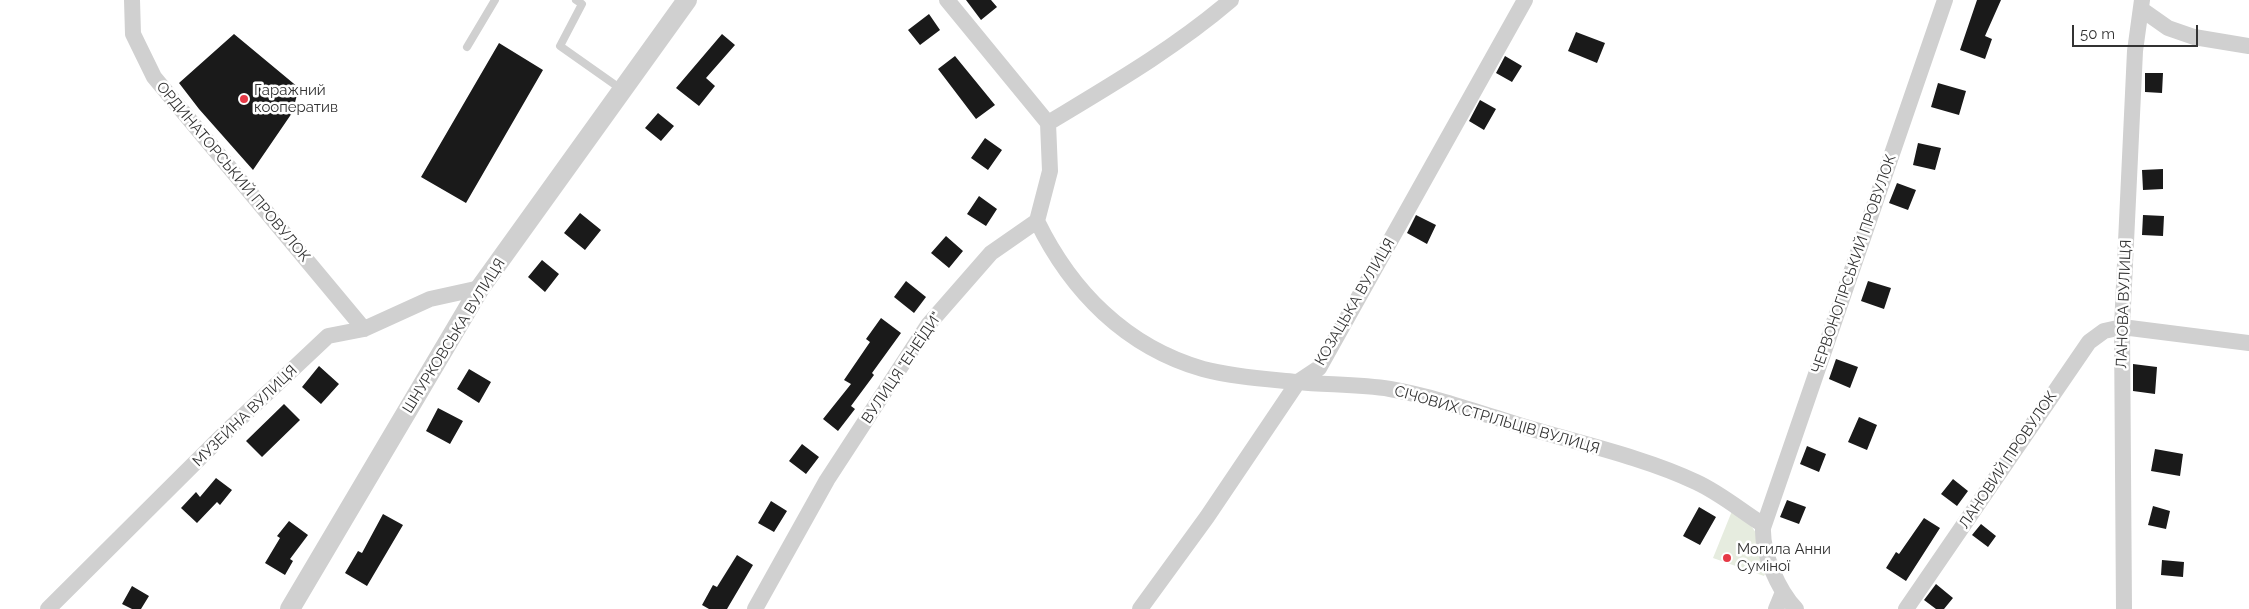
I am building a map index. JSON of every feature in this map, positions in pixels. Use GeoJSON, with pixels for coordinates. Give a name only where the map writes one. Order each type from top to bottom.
{"type":"FeatureCollection","features":[{"type":"Feature","properties":{"kind":"street","name":"ОРДИНАТОРСЬКИЙ ПРОВУЛОК"},"geometry":{"type":"LineString","coordinates":[[132,0],[133,34],[154,76],[364,329]]}},
{"type":"Feature","properties":{"kind":"street","name":"ШНУРКОВСЬКА ВУЛИЦЯ"},"geometry":{"type":"LineString","coordinates":[[290,609],[480,288],[687,0]]}},
{"type":"Feature","properties":{"kind":"street"},"geometry":{"type":"LineString","coordinates":[[947,0],[1048,123],[1050,171],[1037,221]]}},
{"type":"Feature","properties":{"kind":"street"},"geometry":{"type":"LineString","coordinates":[[1048,123],[1118,81],[1186,35],[1231,0]]}},
{"type":"Feature","properties":{"kind":"street","name":"КОЗАЦЬКА ВУЛИЦЯ"},"geometry":{"type":"LineString","coordinates":[[1140,609],[1208,516],[1298,382],[1319,368],[1525,0]]}},
{"type":"Feature","properties":{"kind":"street","name":"ЧЕРВОНОГІРСЬКИЙ ПРОВУЛОК"},"geometry":{"type":"LineString","coordinates":[[1763,528],[1945,0]]}},
{"type":"Feature","properties":{"kind":"street"},"geometry":{"type":"LineString","coordinates":[[2141,4],[2168,28],[2194,37],[2249,46]]}},
{"type":"Feature","properties":{"kind":"street","name":"ЛАНОВА ВУЛИЦЯ"},"geometry":{"type":"LineString","coordinates":[[2124,609],[2122,327],[2135,51],[2141,4]]}},
{"type":"Feature","properties":{"kind":"street","name":"СІЧОВИХ СТРІЛЬЦІВ ВУЛИЦЯ"},"geometry":{"type":"LineString","coordinates":[[1037,221],[1049,247],[1065,270],[1093,303],[1122,330],[1161,352],[1203,369],[1298,382],[1389,389],[1434,399],[1641,462],[1695,482],[1718,494],[1762,524],[1763,528]]}},
{"type":"Feature","properties":{"kind":"street","name":"ВУЛИЦЯ \"ЕНЕЇДИ\""},"geometry":{"type":"LineString","coordinates":[[755,609],[827,480],[928,325],[991,253],[1037,221]]}},
{"type":"Feature","properties":{"kind":"street","name":"МУЗЕЙНА ВУЛИЦЯ"},"geometry":{"type":"LineString","coordinates":[[48,609],[228,430],[328,336],[364,329],[430,299],[480,288]]}},
{"type":"Feature","properties":{"kind":"street"},"geometry":{"type":"LineString","coordinates":[[2122,327],[2249,343]]}},
{"type":"Feature","properties":{"kind":"street","name":"ЛАНОВИЙ ПРОВУЛОК"},"geometry":{"type":"LineString","coordinates":[[1906,609],[2089,342],[2104,331],[2122,327]]}},
{"type":"Feature","properties":{"kind":"street"},"geometry":{"type":"LineString","coordinates":[[1763,528],[1763,536],[1770,560],[1784,592],[1796,609]]}},
{"type":"Feature","properties":{"kind":"street"},"geometry":{"type":"LineString","coordinates":[[1776,609],[1784,592]]}},
{"type":"Feature","properties":{"kind":"lane"},"geometry":{"type":"LineString","coordinates":[[467,47],[495,0]]}},
{"type":"Feature","properties":{"kind":"lane"},"geometry":{"type":"LineString","coordinates":[[576,0],[582,4],[560,46],[622,90]]}},
{"type":"Feature","properties":{"kind":"shaded area"},"geometry":{"type":"Polygon","coordinates":[[[1732,511],[1750,524],[1756,533],[1767,570],[1764,576],[1713,558],[1732,511]]]}},
{"type":"Feature","properties":{"kind":"building"},"geometry":{"type":"Polygon","coordinates":[[[966,0],[991,0],[997,7],[981,20],[966,0]]]}},
{"type":"Feature","properties":{"kind":"building"},"geometry":{"type":"Polygon","coordinates":[[[1977,0],[2001,0],[1985,36],[1992,39],[1985,59],[1960,50],[1977,0]]]}},
{"type":"Feature","properties":{"kind":"building"},"geometry":{"type":"Polygon","coordinates":[[[929,14],[940,30],[920,45],[908,30],[929,14]]]}},
{"type":"Feature","properties":{"kind":"building"},"geometry":{"type":"Polygon","coordinates":[[[1576,32],[1605,43],[1597,63],[1568,51],[1576,32]]]}},
{"type":"Feature","properties":{"kind":"building","name":"Гаражний кооператив"},"geometry":{"type":"Polygon","coordinates":[[[234,34],[299,88],[292,113],[253,170],[199,109],[179,83],[234,34]]]}},
{"type":"Feature","properties":{"kind":"building"},"geometry":{"type":"Polygon","coordinates":[[[722,34],[735,45],[706,78],[715,86],[699,106],[676,88],[722,34]]]}},
{"type":"Feature","properties":{"kind":"building"},"geometry":{"type":"Polygon","coordinates":[[[499,43],[543,70],[466,203],[421,177],[499,43]]]}},
{"type":"Feature","properties":{"kind":"building"},"geometry":{"type":"Polygon","coordinates":[[[955,56],[995,105],[976,119],[938,69],[955,56]]]}},
{"type":"Feature","properties":{"kind":"building"},"geometry":{"type":"Polygon","coordinates":[[[1505,56],[1522,66],[1512,82],[1496,73],[1505,56]]]}},
{"type":"Feature","properties":{"kind":"building"},"geometry":{"type":"Polygon","coordinates":[[[2145,73],[2163,73],[2162,93],[2145,92],[2145,73]]]}},
{"type":"Feature","properties":{"kind":"building"},"geometry":{"type":"Polygon","coordinates":[[[1938,83],[1966,91],[1959,115],[1931,107],[1938,83]]]}},
{"type":"Feature","properties":{"kind":"building"},"geometry":{"type":"Polygon","coordinates":[[[1480,100],[1496,109],[1484,130],[1469,121],[1480,100]]]}},
{"type":"Feature","properties":{"kind":"building"},"geometry":{"type":"Polygon","coordinates":[[[658,113],[674,126],[661,141],[645,128],[658,113]]]}},
{"type":"Feature","properties":{"kind":"building"},"geometry":{"type":"Polygon","coordinates":[[[985,138],[1002,150],[988,170],[971,158],[985,138]]]}},
{"type":"Feature","properties":{"kind":"building"},"geometry":{"type":"Polygon","coordinates":[[[1918,143],[1941,148],[1935,170],[1913,165],[1918,143]]]}},
{"type":"Feature","properties":{"kind":"building"},"geometry":{"type":"Polygon","coordinates":[[[2163,169],[2163,189],[2143,190],[2142,170],[2163,169]]]}},
{"type":"Feature","properties":{"kind":"building"},"geometry":{"type":"Polygon","coordinates":[[[1897,183],[1916,190],[1908,210],[1889,203],[1897,183]]]}},
{"type":"Feature","properties":{"kind":"building"},"geometry":{"type":"Polygon","coordinates":[[[979,196],[997,209],[986,226],[967,214],[979,196]]]}},
{"type":"Feature","properties":{"kind":"building"},"geometry":{"type":"Polygon","coordinates":[[[580,213],[601,230],[585,250],[564,233],[580,213]]]}},
{"type":"Feature","properties":{"kind":"building"},"geometry":{"type":"Polygon","coordinates":[[[1416,215],[1436,225],[1427,244],[1407,233],[1416,215]]]}},
{"type":"Feature","properties":{"kind":"building"},"geometry":{"type":"Polygon","coordinates":[[[2143,215],[2164,216],[2163,236],[2142,235],[2143,215]]]}},
{"type":"Feature","properties":{"kind":"building"},"geometry":{"type":"Polygon","coordinates":[[[946,236],[963,251],[949,268],[931,253],[946,236]]]}},
{"type":"Feature","properties":{"kind":"building"},"geometry":{"type":"Polygon","coordinates":[[[542,260],[559,274],[545,292],[528,277],[542,260]]]}},
{"type":"Feature","properties":{"kind":"building"},"geometry":{"type":"Polygon","coordinates":[[[906,281],[926,297],[914,313],[894,297],[906,281]]]}},
{"type":"Feature","properties":{"kind":"building"},"geometry":{"type":"Polygon","coordinates":[[[1868,281],[1891,288],[1884,309],[1861,301],[1868,281]]]}},
{"type":"Feature","properties":{"kind":"building"},"geometry":{"type":"Polygon","coordinates":[[[881,318],[901,333],[872,373],[874,375],[851,406],[855,409],[838,431],[823,419],[851,384],[844,380],[870,342],[866,339],[881,318]]]}},
{"type":"Feature","properties":{"kind":"building"},"geometry":{"type":"Polygon","coordinates":[[[1836,359],[1858,367],[1850,388],[1829,379],[1836,359]]]}},
{"type":"Feature","properties":{"kind":"building"},"geometry":{"type":"Polygon","coordinates":[[[2133,364],[2157,367],[2155,394],[2133,391],[2133,364]]]}},
{"type":"Feature","properties":{"kind":"building"},"geometry":{"type":"Polygon","coordinates":[[[319,366],[339,384],[321,404],[302,387],[319,366]]]}},
{"type":"Feature","properties":{"kind":"building"},"geometry":{"type":"Polygon","coordinates":[[[469,369],[491,382],[479,403],[457,389],[469,369]]]}},
{"type":"Feature","properties":{"kind":"building"},"geometry":{"type":"Polygon","coordinates":[[[284,404],[300,420],[262,457],[246,441],[284,404]]]}},
{"type":"Feature","properties":{"kind":"building"},"geometry":{"type":"Polygon","coordinates":[[[438,408],[463,421],[450,444],[426,431],[438,408]]]}},
{"type":"Feature","properties":{"kind":"building"},"geometry":{"type":"Polygon","coordinates":[[[1859,417],[1877,425],[1867,450],[1848,442],[1859,417]]]}},
{"type":"Feature","properties":{"kind":"building"},"geometry":{"type":"Polygon","coordinates":[[[802,444],[819,457],[806,474],[789,461],[802,444]]]}},
{"type":"Feature","properties":{"kind":"building"},"geometry":{"type":"Polygon","coordinates":[[[1807,446],[1826,454],[1819,472],[1800,464],[1807,446]]]}},
{"type":"Feature","properties":{"kind":"building"},"geometry":{"type":"Polygon","coordinates":[[[2155,449],[2183,454],[2180,476],[2151,471],[2155,449]]]}},
{"type":"Feature","properties":{"kind":"building"},"geometry":{"type":"Polygon","coordinates":[[[216,478],[232,490],[220,505],[217,502],[197,523],[181,508],[196,492],[200,497],[216,478]]]}},
{"type":"Feature","properties":{"kind":"building"},"geometry":{"type":"Polygon","coordinates":[[[1953,479],[1968,491],[1957,506],[1941,494],[1953,479]]]}},
{"type":"Feature","properties":{"kind":"building"},"geometry":{"type":"Polygon","coordinates":[[[1787,500],[1806,507],[1799,524],[1780,517],[1787,500]]]}},
{"type":"Feature","properties":{"kind":"building"},"geometry":{"type":"Polygon","coordinates":[[[771,501],[787,511],[774,532],[758,523],[771,501]]]}},
{"type":"Feature","properties":{"kind":"building"},"geometry":{"type":"Polygon","coordinates":[[[2153,506],[2170,511],[2166,529],[2148,525],[2153,506]]]}},
{"type":"Feature","properties":{"kind":"building"},"geometry":{"type":"Polygon","coordinates":[[[1699,507],[1716,517],[1700,545],[1683,536],[1699,507]]]}},
{"type":"Feature","properties":{"kind":"building"},"geometry":{"type":"Polygon","coordinates":[[[383,514],[403,525],[367,586],[345,573],[358,551],[362,553],[383,514]]]}},
{"type":"Feature","properties":{"kind":"building"},"geometry":{"type":"Polygon","coordinates":[[[1924,518],[1940,528],[1906,581],[1886,568],[1896,552],[1899,554],[1924,518]]]}},
{"type":"Feature","properties":{"kind":"building"},"geometry":{"type":"Polygon","coordinates":[[[289,521],[308,535],[290,559],[293,561],[285,575],[265,563],[280,538],[277,536],[289,521]]]}},
{"type":"Feature","properties":{"kind":"building"},"geometry":{"type":"Polygon","coordinates":[[[1981,524],[1996,536],[1988,547],[1972,535],[1981,524]]]}},
{"type":"Feature","properties":{"kind":"building"},"geometry":{"type":"Polygon","coordinates":[[[737,555],[753,565],[727,609],[709,609],[702,605],[713,585],[717,587],[737,555]]]}},
{"type":"Feature","properties":{"kind":"building"},"geometry":{"type":"Polygon","coordinates":[[[2162,560],[2184,562],[2183,577],[2161,575],[2162,560]]]}},
{"type":"Feature","properties":{"kind":"building"},"geometry":{"type":"Polygon","coordinates":[[[1936,584],[1953,598],[1944,609],[1936,609],[1924,600],[1936,584]]]}},
{"type":"Feature","properties":{"kind":"building"},"geometry":{"type":"Polygon","coordinates":[[[132,586],[149,596],[141,609],[132,609],[122,604],[132,586]]]}},
{"type":"Feature","properties":{"kind":"place","name":"Гаражний кооператив"},"geometry":{"type":"Point","coordinates":[244,99]}},
{"type":"Feature","properties":{"kind":"place","name":"Могила Анни Суміної"},"geometry":{"type":"Point","coordinates":[1727,558]}}]}
